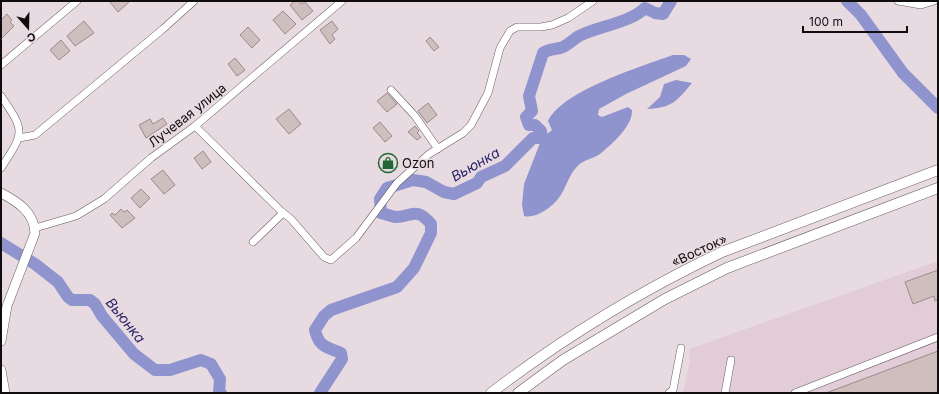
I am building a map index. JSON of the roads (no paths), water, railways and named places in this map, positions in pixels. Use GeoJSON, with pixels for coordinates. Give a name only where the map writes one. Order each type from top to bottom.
{"type":"FeatureCollection","features":[{"type":"Feature","properties":{"kind":"highway","name":"«Восток»"},"geometry":{"type":"LineString","coordinates":[[491,393],[581,330],[656,285],[689,268],[722,252],[938,170]]}},
{"type":"Feature","properties":{"kind":"highway"},"geometry":{"type":"LineString","coordinates":[[518,393],[563,360],[665,299],[727,268],[938,188]]}},
{"type":"Feature","properties":{"kind":"main road"},"geometry":{"type":"LineString","coordinates":[[1,192],[26,210],[32,218],[35,228],[34,240],[15,284],[4,318],[1,342]]}},
{"type":"Feature","properties":{"kind":"main road"},"geometry":{"type":"LineString","coordinates":[[1,370],[5,393]]}},
{"type":"Feature","properties":{"kind":"street"},"geometry":{"type":"LineString","coordinates":[[1,65],[77,1]]}},
{"type":"Feature","properties":{"kind":"street"},"geometry":{"type":"LineString","coordinates":[[19,138],[34,135],[163,29],[194,1]]}},
{"type":"Feature","properties":{"kind":"street","name":"Лучевая улица"},"geometry":{"type":"LineString","coordinates":[[35,228],[68,219],[94,206],[152,158],[195,126],[342,1]]}},
{"type":"Feature","properties":{"kind":"street"},"geometry":{"type":"LineString","coordinates":[[195,126],[291,219],[324,257],[331,260],[356,238],[397,183],[438,149],[472,125],[488,93],[500,48],[510,31],[517,27],[541,27],[552,25],[568,18],[593,1]]}},
{"type":"Feature","properties":{"kind":"street"},"geometry":{"type":"LineString","coordinates":[[898,1],[921,5],[934,1]]}},
{"type":"Feature","properties":{"kind":"street"},"geometry":{"type":"LineString","coordinates":[[391,90],[415,116],[438,149]]}},
{"type":"Feature","properties":{"kind":"street"},"geometry":{"type":"LineString","coordinates":[[1,96],[17,121],[19,138],[1,168]]}},
{"type":"Feature","properties":{"kind":"street"},"geometry":{"type":"LineString","coordinates":[[253,242],[284,213]]}},
{"type":"Feature","properties":{"kind":"street"},"geometry":{"type":"LineString","coordinates":[[796,393],[938,337]]}},
{"type":"Feature","properties":{"kind":"street"},"geometry":{"type":"LineString","coordinates":[[669,393],[673,390],[681,348]]}},
{"type":"Feature","properties":{"kind":"street"},"geometry":{"type":"LineString","coordinates":[[725,393],[731,360]]}},
{"type":"Feature","properties":{"kind":"water"},"geometry":{"type":"Polygon","coordinates":[[[673,55],[684,55],[691,59],[686,66],[626,94],[599,109],[598,115],[602,117],[628,107],[632,110],[629,122],[621,134],[598,155],[581,163],[573,171],[561,195],[555,202],[538,214],[533,216],[524,216],[522,205],[524,184],[542,138],[552,130],[548,121],[556,110],[569,100],[604,81],[673,55]]]}},
{"type":"Feature","properties":{"kind":"water"},"geometry":{"type":"Polygon","coordinates":[[[676,80],[692,83],[678,99],[668,105],[647,109],[660,97],[664,84],[676,80]]]}},
{"type":"Feature","properties":{"kind":"waterway","name":"Вьюнка"},"geometry":{"type":"LineString","coordinates":[[320,393],[342,359],[341,353],[324,346],[317,336],[315,330],[324,316],[331,310],[397,287],[414,268],[431,233],[431,224],[418,214],[393,217],[381,213],[380,199],[387,188],[413,180],[426,182],[444,192],[454,194],[477,183],[481,177],[505,166],[533,138],[542,138],[541,131],[535,125],[529,125],[526,117],[532,111],[529,96],[543,53],[548,50],[563,47],[579,36],[623,21],[639,13],[645,8],[655,13],[663,14],[671,1]]}},
{"type":"Feature","properties":{"kind":"waterway","name":"Вьюнка"},"geometry":{"type":"LineString","coordinates":[[847,1],[861,15],[903,73],[938,108]]}},
{"type":"Feature","properties":{"kind":"waterway","name":"Вьюнка"},"geometry":{"type":"LineString","coordinates":[[1,243],[35,264],[58,282],[68,297],[72,300],[90,300],[95,304],[102,316],[134,354],[155,370],[170,370],[201,360],[211,364],[220,379],[219,392],[221,393]]}},
{"type":"Feature","properties":{"kind":"place","name":"Ozon"},"geometry":{"type":"Point","coordinates":[388,163]}}]}
